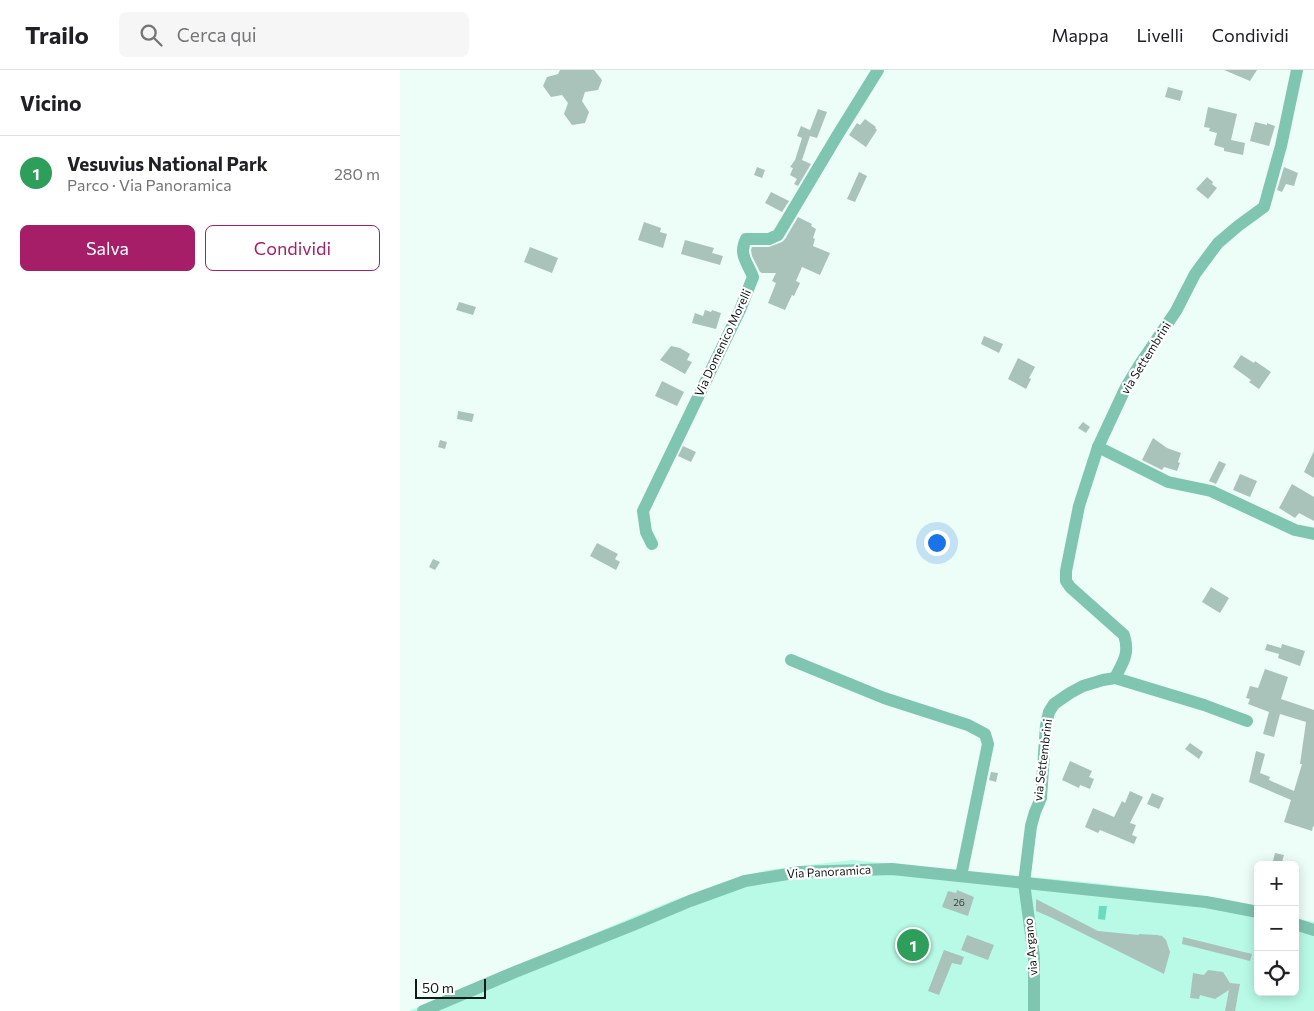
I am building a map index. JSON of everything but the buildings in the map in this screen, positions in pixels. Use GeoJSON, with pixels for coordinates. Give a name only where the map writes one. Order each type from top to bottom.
{"type":"FeatureCollection","features":[{"type":"Feature","properties":{"kind":"street","name":"Via Domenico Morelli"},"geometry":{"type":"LineString","coordinates":[[652,544],[646,532],[644,511],[740,310],[753,277],[743,255],[744,243],[746,239],[769,239],[778,234],[878,70]]}},
{"type":"Feature","properties":{"kind":"street","name":"via Settembrini"},"geometry":{"type":"LineString","coordinates":[[1024,883],[1032,826],[1041,798],[1046,725],[1049,712],[1054,704],[1070,692],[1083,686],[1115,678],[1126,656],[1127,645],[1124,635],[1070,587],[1066,580],[1066,571],[1079,506],[1098,447],[1126,387],[1176,311],[1195,274],[1218,243],[1264,207],[1281,146],[1297,70]]}},
{"type":"Feature","properties":{"kind":"street"},"geometry":{"type":"LineString","coordinates":[[1098,447],[1168,482],[1211,492],[1295,530],[1314,534]]}},
{"type":"Feature","properties":{"kind":"street"},"geometry":{"type":"LineString","coordinates":[[792,660],[884,698],[968,725],[985,734],[988,744],[961,876]]}},
{"type":"Feature","properties":{"kind":"street"},"geometry":{"type":"LineString","coordinates":[[1115,678],[1204,705],[1247,721]]}},
{"type":"Feature","properties":{"kind":"street","name":"Via Panoramica"},"geometry":{"type":"LineString","coordinates":[[423,1011],[690,901],[745,881],[800,872],[892,869],[1206,902],[1254,911]]}},
{"type":"Feature","properties":{"kind":"street","name":"via Argano"},"geometry":{"type":"LineString","coordinates":[[1024,883],[1034,957],[1034,1011]]}},
{"type":"Feature","properties":{"kind":"street"},"geometry":{"type":"LineString","coordinates":[[1299,925],[1314,930]]}},
{"type":"Feature","properties":{"kind":"shaded area"},"geometry":{"type":"Polygon","coordinates":[[[852,860],[1095,883],[1219,898],[1254,907],[1254,996],[1299,996],[1299,919],[1314,922],[1314,1011],[409,1011],[674,900],[767,870],[852,860]]]}},
{"type":"Feature","properties":{"kind":"shaded area"},"geometry":{"type":"Polygon","coordinates":[[[1099,906],[1107,906],[1105,920],[1098,919],[1099,906]]]}},
{"type":"Feature","properties":{"kind":"place","name":"Vesuvius National Park"},"geometry":{"type":"Point","coordinates":[913,945]}}]}
